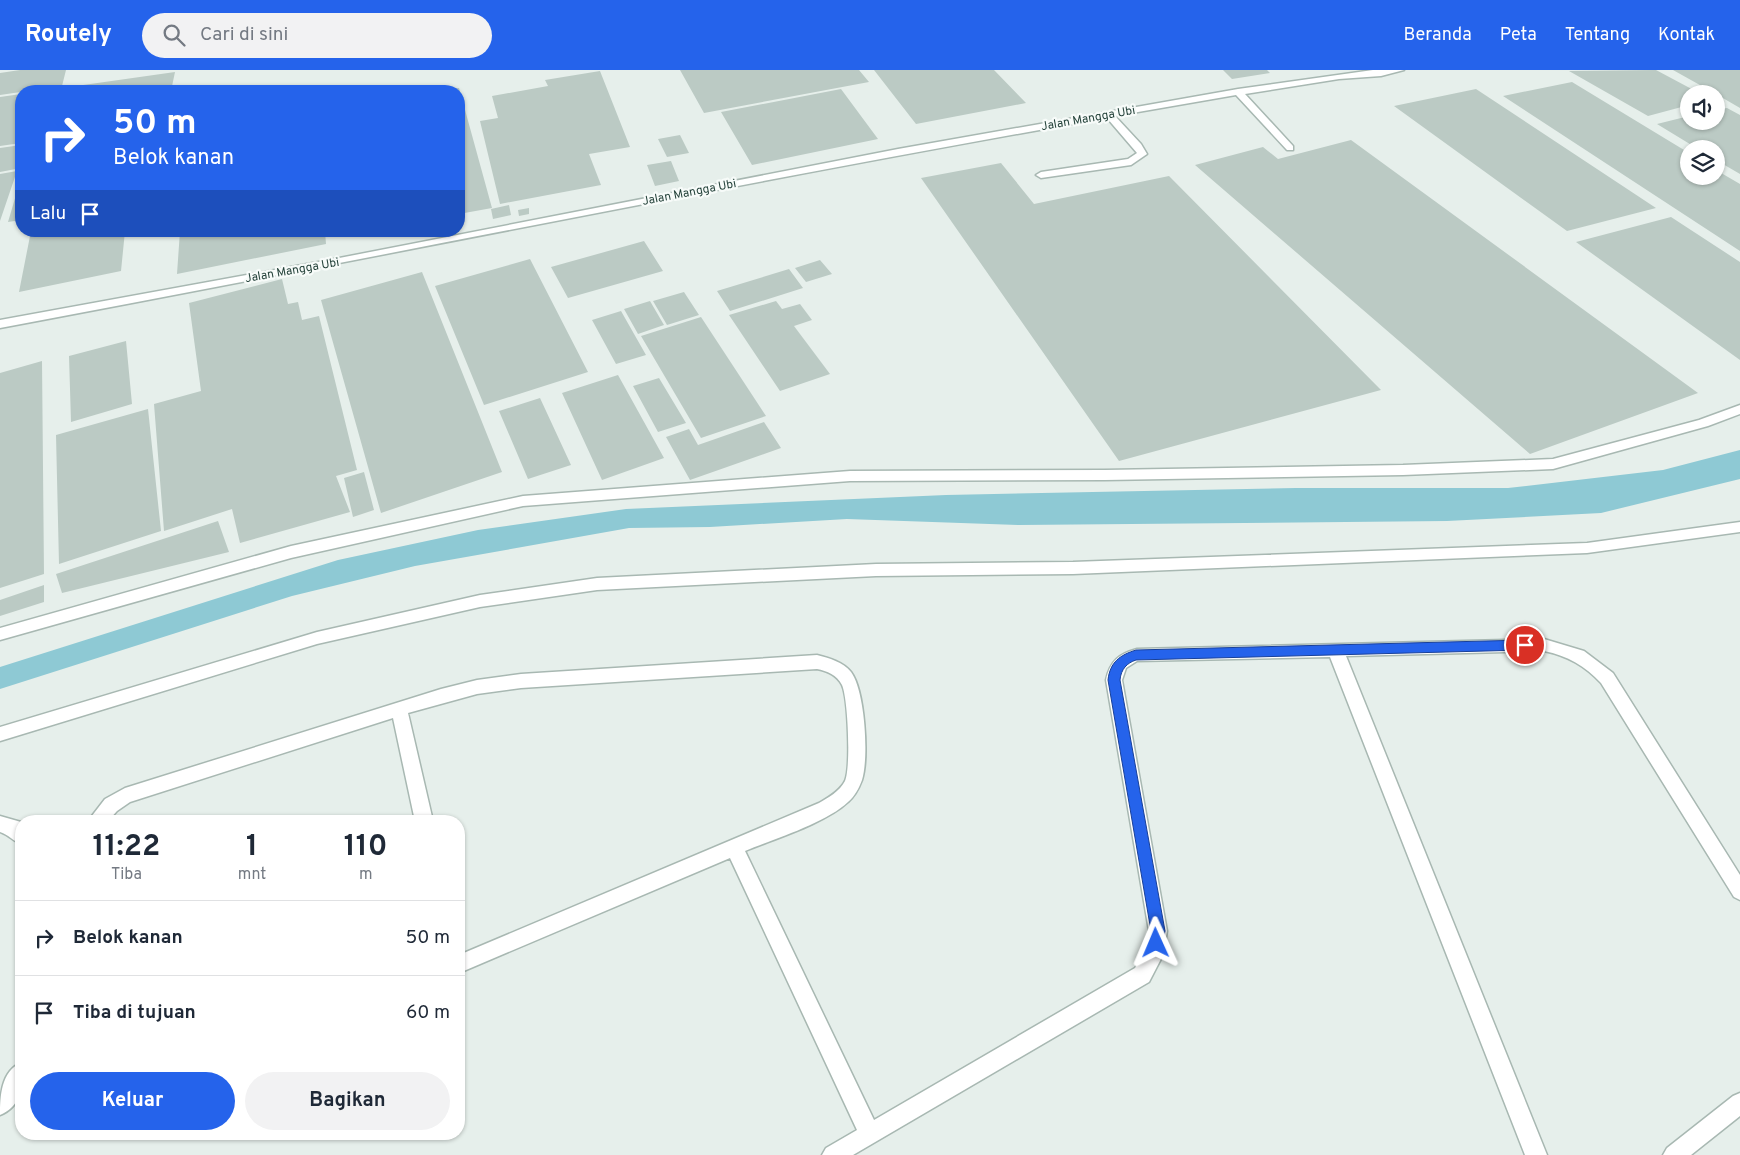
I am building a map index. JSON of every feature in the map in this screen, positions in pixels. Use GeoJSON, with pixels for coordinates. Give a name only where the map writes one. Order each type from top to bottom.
{"type":"FeatureCollection","features":[{"type":"Feature","properties":{"kind":"street","name":"Jalan Mangga Ubi"},"geometry":{"type":"LineString","coordinates":[[465,236],[1108,114],[1339,76],[1400,70]]}},
{"type":"Feature","properties":{"kind":"street"},"geometry":{"type":"LineString","coordinates":[[1238,92],[1290,148]]}},
{"type":"Feature","properties":{"kind":"street"},"geometry":{"type":"LineString","coordinates":[[1041,175],[1131,162],[1142,154],[1138,146],[1108,114]]}},
{"type":"Feature","properties":{"kind":"street","name":"Jalan Mangga Ubi"},"geometry":{"type":"LineString","coordinates":[[0,324],[459,237]]}},
{"type":"Feature","properties":{"kind":"street"},"geometry":{"type":"LineString","coordinates":[[0,634],[292,552],[523,501],[850,476],[1383,470],[1553,464],[1702,423],[1740,409]]}},
{"type":"Feature","properties":{"kind":"street"},"geometry":{"type":"LineString","coordinates":[[0,734],[317,638],[480,601],[597,584],[707,576],[876,570],[1073,568],[1587,548],[1740,527]]}},
{"type":"Feature","properties":{"kind":"street"},"geometry":{"type":"LineString","coordinates":[[833,1155],[1142,976],[1154,955],[1158,931],[1114,680],[1119,664],[1125,658],[1136,655],[1544,645],[1578,654],[1595,666],[1607,678],[1740,890]]}},
{"type":"Feature","properties":{"kind":"street"},"geometry":{"type":"LineString","coordinates":[[1336,651],[1536,1155]]}},
{"type":"Feature","properties":{"kind":"street"},"geometry":{"type":"LineString","coordinates":[[102,815],[111,805],[126,796],[399,709],[468,689],[521,681],[817,662],[840,669],[847,678],[851,688],[857,766],[854,780],[838,802],[465,961]]}},
{"type":"Feature","properties":{"kind":"street"},"geometry":{"type":"LineString","coordinates":[[399,709],[423,815]]}},
{"type":"Feature","properties":{"kind":"street"},"geometry":{"type":"LineString","coordinates":[[0,824],[15,828]]}},
{"type":"Feature","properties":{"kind":"street"},"geometry":{"type":"LineString","coordinates":[[734,847],[869,1133]]}},
{"type":"Feature","properties":{"kind":"street"},"geometry":{"type":"LineString","coordinates":[[0,1105],[7,1098],[15,1084]]}},
{"type":"Feature","properties":{"kind":"street"},"geometry":{"type":"LineString","coordinates":[[1674,1155],[1740,1103]]}},
{"type":"Feature","properties":{"kind":"water"},"geometry":{"type":"Polygon","coordinates":[[[1740,450],[1740,479],[1601,513],[1447,521],[1019,525],[847,519],[710,527],[629,528],[415,566],[292,596],[0,689],[0,667],[338,560],[478,530],[626,509],[946,495],[1296,488],[1508,488],[1663,470],[1740,450]]]}},
{"type":"Feature","properties":{"kind":"building"},"geometry":{"type":"Polygon","coordinates":[[[20,70],[66,70],[62,85],[15,85],[15,93],[0,95],[0,73],[20,70]]]}},
{"type":"Feature","properties":{"kind":"building"},"geometry":{"type":"Polygon","coordinates":[[[680,70],[859,70],[869,82],[704,113],[680,70]]]}},
{"type":"Feature","properties":{"kind":"building"},"geometry":{"type":"Polygon","coordinates":[[[874,70],[994,70],[1026,103],[916,124],[874,70]]]}},
{"type":"Feature","properties":{"kind":"building"},"geometry":{"type":"Polygon","coordinates":[[[1223,70],[1267,70],[1270,73],[1232,79],[1223,70]]]}},
{"type":"Feature","properties":{"kind":"building"},"geometry":{"type":"Polygon","coordinates":[[[1656,70],[1684,85],[1680,85],[1680,107],[1648,116],[1569,71],[1656,70]]]}},
{"type":"Feature","properties":{"kind":"building"},"geometry":{"type":"Polygon","coordinates":[[[1673,70],[1740,70],[1740,108],[1725,99],[1725,85],[1700,85],[1673,70]]]}},
{"type":"Feature","properties":{"kind":"building"},"geometry":{"type":"Polygon","coordinates":[[[600,71],[630,147],[589,154],[601,185],[500,204],[480,121],[498,118],[492,96],[548,86],[545,80],[600,71]]]}},
{"type":"Feature","properties":{"kind":"building"},"geometry":{"type":"Polygon","coordinates":[[[175,72],[172,85],[83,85],[175,72]]]}},
{"type":"Feature","properties":{"kind":"building"},"geometry":{"type":"Polygon","coordinates":[[[1572,82],[1680,148],[1680,185],[1725,185],[1725,175],[1740,184],[1740,251],[1503,96],[1572,82]]]}},
{"type":"Feature","properties":{"kind":"building"},"geometry":{"type":"Polygon","coordinates":[[[841,89],[878,139],[752,165],[721,112],[841,89]]]}},
{"type":"Feature","properties":{"kind":"building"},"geometry":{"type":"Polygon","coordinates":[[[1476,89],[1656,208],[1567,231],[1394,106],[1476,89]]]}},
{"type":"Feature","properties":{"kind":"building"},"geometry":{"type":"Polygon","coordinates":[[[15,95],[15,144],[0,146],[0,97],[15,95]]]}},
{"type":"Feature","properties":{"kind":"building"},"geometry":{"type":"Polygon","coordinates":[[[1725,108],[1740,115],[1740,174],[1725,165],[1725,140],[1683,140],[1657,124],[1680,118],[1680,130],[1725,130],[1725,108]]]}},
{"type":"Feature","properties":{"kind":"building"},"geometry":{"type":"Polygon","coordinates":[[[465,110],[492,208],[465,213],[465,110]]]}},
{"type":"Feature","properties":{"kind":"building"},"geometry":{"type":"Polygon","coordinates":[[[680,135],[689,153],[667,157],[658,139],[680,135]]]}},
{"type":"Feature","properties":{"kind":"building"},"geometry":{"type":"Polygon","coordinates":[[[1351,140],[1698,393],[1530,454],[1195,165],[1263,147],[1278,159],[1351,140]]]}},
{"type":"Feature","properties":{"kind":"building"},"geometry":{"type":"Polygon","coordinates":[[[15,146],[15,169],[0,172],[0,148],[15,146]]]}},
{"type":"Feature","properties":{"kind":"building"},"geometry":{"type":"Polygon","coordinates":[[[671,161],[679,181],[655,186],[647,165],[671,161]]]}},
{"type":"Feature","properties":{"kind":"building"},"geometry":{"type":"Polygon","coordinates":[[[1001,163],[1034,204],[1169,176],[1381,390],[1119,461],[921,178],[1001,163]]]}},
{"type":"Feature","properties":{"kind":"building"},"geometry":{"type":"Polygon","coordinates":[[[15,171],[15,177],[0,221],[0,174],[15,171]]]}},
{"type":"Feature","properties":{"kind":"building"},"geometry":{"type":"Polygon","coordinates":[[[15,198],[15,221],[8,222],[15,198]]]}},
{"type":"Feature","properties":{"kind":"building"},"geometry":{"type":"Polygon","coordinates":[[[509,205],[511,215],[493,219],[491,209],[509,205]]]}},
{"type":"Feature","properties":{"kind":"building"},"geometry":{"type":"Polygon","coordinates":[[[529,208],[529,214],[519,216],[518,210],[529,208]]]}},
{"type":"Feature","properties":{"kind":"building"},"geometry":{"type":"Polygon","coordinates":[[[1671,217],[1740,262],[1740,360],[1576,242],[1671,217]]]}},
{"type":"Feature","properties":{"kind":"building"},"geometry":{"type":"Polygon","coordinates":[[[30,237],[124,237],[121,271],[19,292],[30,237]]]}},
{"type":"Feature","properties":{"kind":"building"},"geometry":{"type":"Polygon","coordinates":[[[180,237],[325,237],[326,244],[177,274],[180,237]]]}},
{"type":"Feature","properties":{"kind":"building"},"geometry":{"type":"Polygon","coordinates":[[[644,241],[663,271],[568,298],[551,267],[644,241]]]}},
{"type":"Feature","properties":{"kind":"building"},"geometry":{"type":"Polygon","coordinates":[[[530,259],[588,372],[484,405],[435,286],[530,259]]]}},
{"type":"Feature","properties":{"kind":"building"},"geometry":{"type":"Polygon","coordinates":[[[820,260],[832,274],[806,282],[795,268],[820,260]]]}},
{"type":"Feature","properties":{"kind":"building"},"geometry":{"type":"Polygon","coordinates":[[[789,269],[803,288],[730,311],[717,291],[789,269]]]}},
{"type":"Feature","properties":{"kind":"building"},"geometry":{"type":"Polygon","coordinates":[[[422,272],[502,472],[381,513],[321,300],[422,272]]]}},
{"type":"Feature","properties":{"kind":"building"},"geometry":{"type":"Polygon","coordinates":[[[282,279],[288,304],[298,302],[302,320],[319,316],[357,470],[336,476],[350,512],[240,543],[232,509],[164,531],[154,404],[201,391],[189,303],[282,279]]]}},
{"type":"Feature","properties":{"kind":"building"},"geometry":{"type":"Polygon","coordinates":[[[684,292],[699,315],[667,325],[653,301],[684,292]]]}},
{"type":"Feature","properties":{"kind":"building"},"geometry":{"type":"Polygon","coordinates":[[[650,301],[664,325],[638,334],[624,309],[650,301]]]}},
{"type":"Feature","properties":{"kind":"building"},"geometry":{"type":"Polygon","coordinates":[[[776,301],[782,309],[800,304],[812,320],[794,326],[830,374],[780,391],[729,315],[776,301]]]}},
{"type":"Feature","properties":{"kind":"building"},"geometry":{"type":"Polygon","coordinates":[[[621,311],[646,355],[616,364],[592,320],[621,311]]]}},
{"type":"Feature","properties":{"kind":"building"},"geometry":{"type":"Polygon","coordinates":[[[701,317],[766,416],[701,438],[641,336],[701,317]]]}},
{"type":"Feature","properties":{"kind":"building"},"geometry":{"type":"Polygon","coordinates":[[[126,341],[132,404],[71,422],[69,356],[126,341]]]}},
{"type":"Feature","properties":{"kind":"building"},"geometry":{"type":"Polygon","coordinates":[[[42,361],[44,574],[0,588],[0,373],[42,361]]]}},
{"type":"Feature","properties":{"kind":"building"},"geometry":{"type":"Polygon","coordinates":[[[618,375],[664,458],[602,480],[562,393],[618,375]]]}},
{"type":"Feature","properties":{"kind":"building"},"geometry":{"type":"Polygon","coordinates":[[[659,378],[686,423],[658,432],[633,386],[659,378]]]}},
{"type":"Feature","properties":{"kind":"building"},"geometry":{"type":"Polygon","coordinates":[[[540,398],[571,465],[528,479],[499,411],[540,398]]]}},
{"type":"Feature","properties":{"kind":"building"},"geometry":{"type":"Polygon","coordinates":[[[148,409],[161,531],[59,564],[56,435],[148,409]]]}},
{"type":"Feature","properties":{"kind":"building"},"geometry":{"type":"Polygon","coordinates":[[[764,422],[781,448],[690,480],[666,437],[689,429],[698,445],[764,422]]]}},
{"type":"Feature","properties":{"kind":"building"},"geometry":{"type":"Polygon","coordinates":[[[364,472],[374,510],[353,517],[344,478],[364,472]]]}},
{"type":"Feature","properties":{"kind":"building"},"geometry":{"type":"Polygon","coordinates":[[[218,521],[229,552],[62,593],[56,574],[218,521]]]}},
{"type":"Feature","properties":{"kind":"building"},"geometry":{"type":"Polygon","coordinates":[[[44,585],[44,602],[0,616],[0,600],[44,585]]]}},
{"type":"Feature","properties":{"kind":"route"},"geometry":{"type":"LineString","coordinates":[[1156,943],[1158,931],[1114,680],[1115,670],[1125,658],[1136,655],[1525,645]]}}]}
